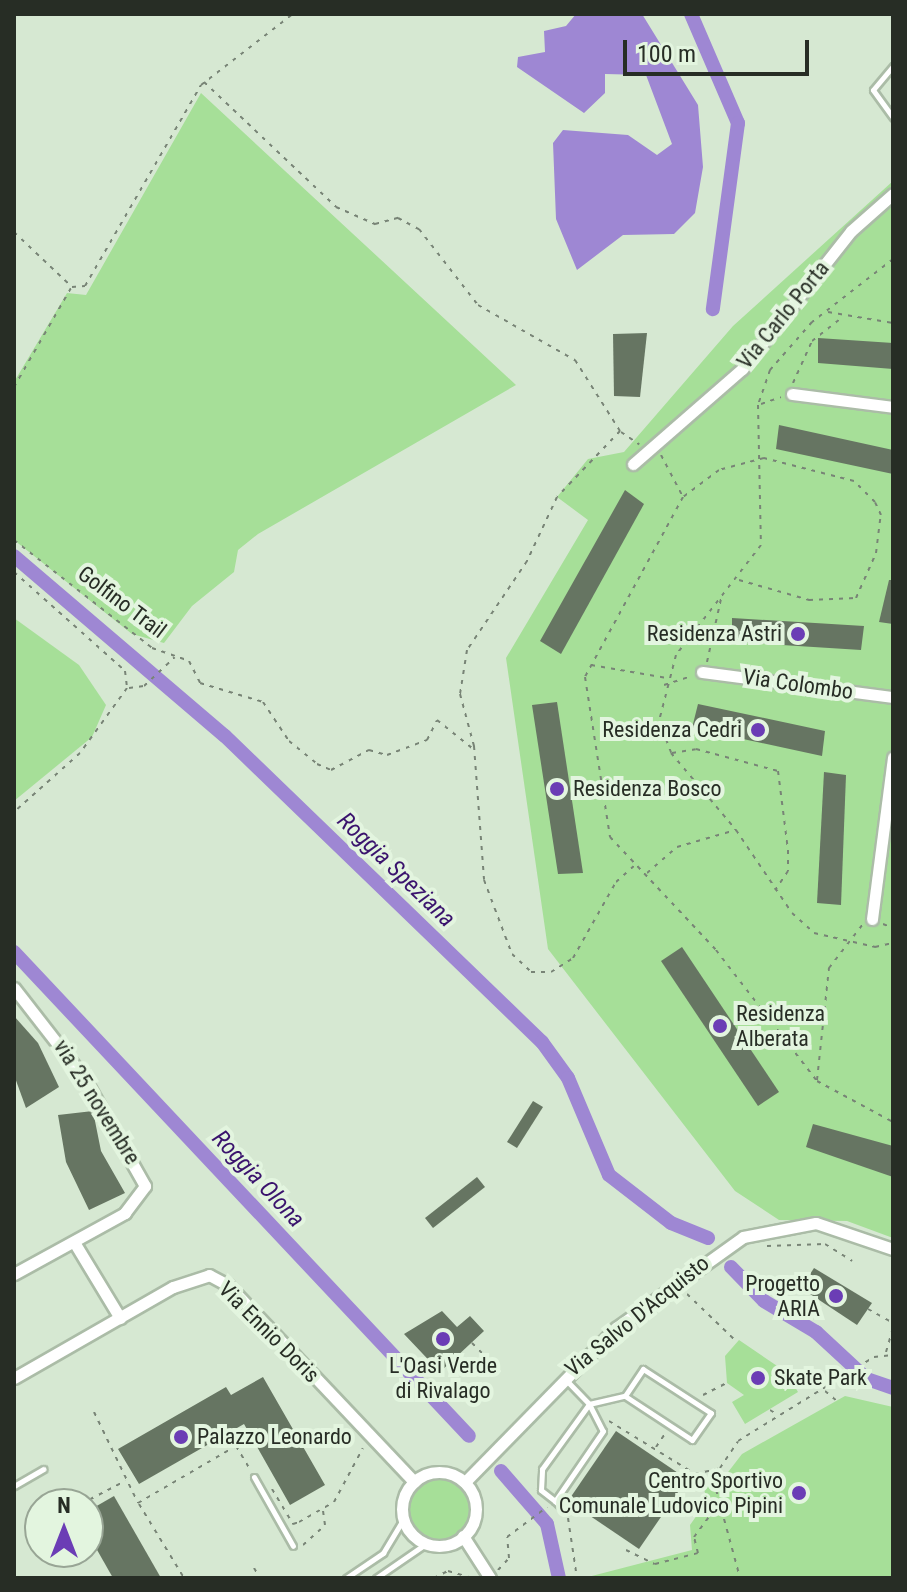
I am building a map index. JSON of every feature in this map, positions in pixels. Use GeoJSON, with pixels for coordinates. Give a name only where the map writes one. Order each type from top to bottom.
{"type":"FeatureCollection","features":[{"type":"Feature","properties":{"kind":"street","name":"Via Carlo Porta"},"geometry":{"type":"LineString","coordinates":[[633,464],[742,369],[851,231],[893,194]]}},
{"type":"Feature","properties":{"kind":"street"},"geometry":{"type":"LineString","coordinates":[[792,394],[893,407]]}},
{"type":"Feature","properties":{"kind":"street","name":"Via Colombo"},"geometry":{"type":"LineString","coordinates":[[702,672],[893,697]]}},
{"type":"Feature","properties":{"kind":"street"},"geometry":{"type":"LineString","coordinates":[[872,919],[893,757]]}},
{"type":"Feature","properties":{"kind":"street","name":"via 25 novembre"},"geometry":{"type":"LineString","coordinates":[[14,988],[84,1078],[145,1186],[125,1213],[14,1274]]}},
{"type":"Feature","properties":{"kind":"street","name":"Via Salvo D'Acquisto"},"geometry":{"type":"LineString","coordinates":[[465,1482],[563,1376],[675,1282],[743,1237],[772,1227],[816,1223],[893,1249]]}},
{"type":"Feature","properties":{"kind":"street"},"geometry":{"type":"LineString","coordinates":[[74,1242],[120,1318]]}},
{"type":"Feature","properties":{"kind":"street","name":"Via Ennio Doris"},"geometry":{"type":"LineString","coordinates":[[14,1378],[194,1276],[220,1279],[414,1482]]}},
{"type":"Feature","properties":{"kind":"street"},"geometry":{"type":"LineString","coordinates":[[434,1472],[465,1482],[476,1512],[463,1536],[427,1543],[404,1518],[414,1482],[434,1472]]}},
{"type":"Feature","properties":{"kind":"street"},"geometry":{"type":"LineString","coordinates":[[463,1536],[490,1577]]}},
{"type":"Feature","properties":{"kind":"lane"},"geometry":{"type":"LineString","coordinates":[[893,66],[873,90],[893,118]]}},
{"type":"Feature","properties":{"kind":"lane"},"geometry":{"type":"LineString","coordinates":[[564,1510],[541,1490],[542,1469],[589,1404],[625,1396],[643,1369],[711,1413],[692,1440],[625,1396]]}},
{"type":"Feature","properties":{"kind":"lane"},"geometry":{"type":"LineString","coordinates":[[555,1501],[603,1431],[589,1404],[563,1376]]}},
{"type":"Feature","properties":{"kind":"lane"},"geometry":{"type":"LineString","coordinates":[[14,1486],[43,1469]]}},
{"type":"Feature","properties":{"kind":"lane"},"geometry":{"type":"LineString","coordinates":[[254,1477],[294,1548]]}},
{"type":"Feature","properties":{"kind":"lane"},"geometry":{"type":"LineString","coordinates":[[346,1578],[383,1553],[404,1518]]}},
{"type":"Feature","properties":{"kind":"lane"},"geometry":{"type":"LineString","coordinates":[[376,1578],[427,1543]]}},
{"type":"Feature","properties":{"kind":"path"},"geometry":{"type":"LineString","coordinates":[[14,232],[72,287],[85,286],[151,162],[204,82],[293,14]]}},
{"type":"Feature","properties":{"kind":"path"},"geometry":{"type":"LineString","coordinates":[[204,82],[336,207],[375,224],[398,218],[419,229],[478,305],[575,360],[620,431],[650,448],[683,497]]}},
{"type":"Feature","properties":{"kind":"path"},"geometry":{"type":"LineString","coordinates":[[893,259],[791,342],[758,405],[764,458],[761,545],[667,678],[659,721],[671,753],[736,830],[774,891],[814,933],[847,942],[893,943]]}},
{"type":"Feature","properties":{"kind":"path"},"geometry":{"type":"LineString","coordinates":[[14,387],[72,287]]}},
{"type":"Feature","properties":{"kind":"path"},"geometry":{"type":"LineString","coordinates":[[828,312],[840,319],[893,323]]}},
{"type":"Feature","properties":{"kind":"path"},"geometry":{"type":"LineString","coordinates":[[758,405],[792,394],[812,341],[840,319]]}},
{"type":"Feature","properties":{"kind":"path"},"geometry":{"type":"LineString","coordinates":[[620,431],[557,497],[527,561],[467,650],[460,694],[474,746],[484,880],[512,954],[531,972],[551,972],[573,958],[616,882],[634,866]]}},
{"type":"Feature","properties":{"kind":"path"},"geometry":{"type":"LineString","coordinates":[[739,580],[764,592],[847,601],[864,593],[876,553],[881,515],[862,487],[764,458],[719,470],[683,497],[590,665],[586,718],[610,837],[634,866],[647,874],[817,1081],[893,1122]]}},
{"type":"Feature","properties":{"kind":"path","name":"Golfino Trail"},"geometry":{"type":"LineString","coordinates":[[14,540],[152,648],[189,661],[200,683],[263,702],[289,741],[331,770],[369,750],[387,755],[427,740],[437,720],[474,746]]}},
{"type":"Feature","properties":{"kind":"path"},"geometry":{"type":"LineString","coordinates":[[14,572],[125,671],[127,688],[80,753],[14,812]]}},
{"type":"Feature","properties":{"kind":"path"},"geometry":{"type":"LineString","coordinates":[[664,685],[702,672],[717,640],[721,598]]}},
{"type":"Feature","properties":{"kind":"path"},"geometry":{"type":"LineString","coordinates":[[127,688],[144,686],[176,657]]}},
{"type":"Feature","properties":{"kind":"path"},"geometry":{"type":"LineString","coordinates":[[590,665],[667,678]]}},
{"type":"Feature","properties":{"kind":"path"},"geometry":{"type":"LineString","coordinates":[[671,753],[696,749],[778,771],[788,871],[774,891]]}},
{"type":"Feature","properties":{"kind":"path"},"geometry":{"type":"LineString","coordinates":[[647,874],[677,847],[736,830]]}},
{"type":"Feature","properties":{"kind":"path"},"geometry":{"type":"LineString","coordinates":[[817,1081],[829,968],[847,942]]}},
{"type":"Feature","properties":{"kind":"path"},"geometry":{"type":"LineString","coordinates":[[757,1244],[825,1244],[852,1261]]}},
{"type":"Feature","properties":{"kind":"path"},"geometry":{"type":"LineString","coordinates":[[675,1282],[735,1340]]}},
{"type":"Feature","properties":{"kind":"path"},"geometry":{"type":"LineString","coordinates":[[868,1309],[893,1325],[885,1353]]}},
{"type":"Feature","properties":{"kind":"path"},"geometry":{"type":"LineString","coordinates":[[472,1343],[495,1366]]}},
{"type":"Feature","properties":{"kind":"path"},"geometry":{"type":"LineString","coordinates":[[603,1431],[611,1418],[695,1474],[711,1470],[738,1441],[824,1391],[864,1363],[885,1353],[893,1355]]}},
{"type":"Feature","properties":{"kind":"path"},"geometry":{"type":"LineString","coordinates":[[693,1401],[727,1383]]}},
{"type":"Feature","properties":{"kind":"path"},"geometry":{"type":"LineString","coordinates":[[824,1391],[837,1401]]}},
{"type":"Feature","properties":{"kind":"path"},"geometry":{"type":"LineString","coordinates":[[770,1410],[779,1416]]}},
{"type":"Feature","properties":{"kind":"path"},"geometry":{"type":"LineString","coordinates":[[94,1412],[138,1503],[184,1578]]}},
{"type":"Feature","properties":{"kind":"path"},"geometry":{"type":"LineString","coordinates":[[655,1448],[670,1425]]}},
{"type":"Feature","properties":{"kind":"path"},"geometry":{"type":"LineString","coordinates":[[294,1548],[318,1537],[323,1509],[373,1439]]}},
{"type":"Feature","properties":{"kind":"path"},"geometry":{"type":"LineString","coordinates":[[138,1503],[236,1446],[250,1471],[259,1467]]}},
{"type":"Feature","properties":{"kind":"path"},"geometry":{"type":"LineString","coordinates":[[711,1470],[740,1578]]}},
{"type":"Feature","properties":{"kind":"path"},"geometry":{"type":"LineString","coordinates":[[266,1478],[293,1524],[323,1509]]}},
{"type":"Feature","properties":{"kind":"path"},"geometry":{"type":"LineString","coordinates":[[104,1492],[126,1480]]}},
{"type":"Feature","properties":{"kind":"path"},"geometry":{"type":"LineString","coordinates":[[626,1550],[655,1564],[698,1553],[694,1537],[720,1502]]}},
{"type":"Feature","properties":{"kind":"path"},"geometry":{"type":"LineString","coordinates":[[490,1577],[507,1562],[507,1537],[542,1510]]}},
{"type":"Feature","properties":{"kind":"path"},"geometry":{"type":"LineString","coordinates":[[564,1510],[577,1578]]}},
{"type":"Feature","properties":{"kind":"path"},"geometry":{"type":"LineString","coordinates":[[254,1568],[260,1578]]}},
{"type":"Feature","properties":{"kind":"path"},"geometry":{"type":"LineString","coordinates":[[434,1578],[448,1571],[472,1578]]}},
{"type":"Feature","properties":{"kind":"green space"},"geometry":{"type":"Polygon","coordinates":[[[201,93],[516,385],[258,534],[238,550],[234,572],[192,606],[164,643],[132,634],[14,540],[14,382],[67,293],[86,295],[201,93]]]}},
{"type":"Feature","properties":{"kind":"green space"},"geometry":{"type":"Polygon","coordinates":[[[893,181],[893,1238],[847,1221],[779,1220],[735,1191],[548,949],[506,658],[588,520],[557,497],[588,459],[624,452],[733,326],[893,181]]]}},
{"type":"Feature","properties":{"kind":"green space"},"geometry":{"type":"Polygon","coordinates":[[[14,618],[79,665],[106,705],[92,737],[14,801],[14,618]]]}},
{"type":"Feature","properties":{"kind":"green space","name":"Skate Park"},"geometry":{"type":"Polygon","coordinates":[[[739,1340],[786,1372],[798,1392],[745,1424],[732,1402],[744,1395],[727,1383],[725,1356],[739,1340]]]}},
{"type":"Feature","properties":{"kind":"green space","name":"Centro Sportivo Comunale Ludovico Pipini"},"geometry":{"type":"Polygon","coordinates":[[[845,1396],[893,1407],[893,1578],[584,1578],[692,1550],[690,1525],[707,1501],[703,1485],[722,1480],[742,1454],[845,1396]]]}},
{"type":"Feature","properties":{"kind":"green space"},"geometry":{"type":"Polygon","coordinates":[[[440,1478],[462,1487],[471,1509],[462,1531],[440,1540],[418,1531],[409,1509],[418,1487],[440,1478]]]}},
{"type":"Feature","properties":{"kind":"shaded area"},"geometry":{"type":"Polygon","coordinates":[[[576,14],[642,14],[698,105],[703,167],[695,213],[674,234],[623,235],[577,270],[556,219],[553,143],[563,130],[628,135],[657,155],[672,144],[646,75],[605,74],[605,93],[584,113],[517,67],[518,57],[545,52],[544,31],[566,26],[576,14]]]}},
{"type":"Feature","properties":{"kind":"building"},"geometry":{"type":"Polygon","coordinates":[[[647,333],[640,397],[614,396],[613,334],[647,333]]]}},
{"type":"Feature","properties":{"kind":"building"},"geometry":{"type":"Polygon","coordinates":[[[818,338],[893,343],[893,369],[818,363],[818,338]]]}},
{"type":"Feature","properties":{"kind":"building"},"geometry":{"type":"Polygon","coordinates":[[[779,425],[893,450],[893,474],[776,449],[779,425]]]}},
{"type":"Feature","properties":{"kind":"building"},"geometry":{"type":"Polygon","coordinates":[[[625,490],[644,504],[561,654],[540,641],[625,490]]]}},
{"type":"Feature","properties":{"kind":"building"},"geometry":{"type":"Polygon","coordinates":[[[889,580],[893,580],[893,624],[879,622],[889,580]]]}},
{"type":"Feature","properties":{"kind":"building","name":"Residenza Astri"},"geometry":{"type":"Polygon","coordinates":[[[732,618],[864,626],[861,650],[732,642],[732,618]]]}},
{"type":"Feature","properties":{"kind":"building","name":"Residenza Bosco"},"geometry":{"type":"Polygon","coordinates":[[[557,702],[583,873],[558,874],[532,705],[557,702]]]}},
{"type":"Feature","properties":{"kind":"building","name":"Residenza Cedri"},"geometry":{"type":"Polygon","coordinates":[[[698,704],[825,731],[822,756],[692,728],[698,704]]]}},
{"type":"Feature","properties":{"kind":"building"},"geometry":{"type":"Polygon","coordinates":[[[824,772],[846,775],[841,905],[817,903],[824,772]]]}},
{"type":"Feature","properties":{"kind":"building","name":"Residenza Alberata"},"geometry":{"type":"Polygon","coordinates":[[[682,947],[779,1092],[758,1106],[661,961],[682,947]]]}},
{"type":"Feature","properties":{"kind":"building"},"geometry":{"type":"Polygon","coordinates":[[[14,1016],[38,1043],[59,1087],[26,1108],[14,1075],[14,1016]]]}},
{"type":"Feature","properties":{"kind":"building"},"geometry":{"type":"Polygon","coordinates":[[[533,1101],[543,1107],[517,1148],[507,1142],[533,1101]]]}},
{"type":"Feature","properties":{"kind":"building"},"geometry":{"type":"Polygon","coordinates":[[[93,1111],[101,1151],[125,1193],[89,1210],[66,1162],[58,1115],[93,1111]]]}},
{"type":"Feature","properties":{"kind":"building"},"geometry":{"type":"Polygon","coordinates":[[[813,1124],[893,1146],[893,1177],[806,1147],[813,1124]]]}},
{"type":"Feature","properties":{"kind":"building"},"geometry":{"type":"Polygon","coordinates":[[[477,1177],[485,1187],[433,1228],[425,1218],[477,1177]]]}},
{"type":"Feature","properties":{"kind":"building","name":"Progetto ARIA"},"geometry":{"type":"Polygon","coordinates":[[[814,1268],[872,1303],[857,1325],[801,1288],[814,1268]]]}},
{"type":"Feature","properties":{"kind":"building"},"geometry":{"type":"Polygon","coordinates":[[[442,1311],[457,1327],[470,1316],[484,1331],[440,1372],[404,1334],[442,1311]]]}},
{"type":"Feature","properties":{"kind":"building"},"geometry":{"type":"Polygon","coordinates":[[[263,1377],[325,1485],[290,1505],[244,1424],[139,1484],[118,1449],[226,1387],[231,1395],[263,1377]]]}},
{"type":"Feature","properties":{"kind":"building"},"geometry":{"type":"Polygon","coordinates":[[[616,1431],[687,1479],[639,1549],[568,1501],[616,1431]]]}},
{"type":"Feature","properties":{"kind":"building"},"geometry":{"type":"Polygon","coordinates":[[[114,1496],[161,1578],[113,1578],[104,1562],[104,1502],[114,1496]]]}},
{"type":"Feature","properties":{"kind":"waterway"},"geometry":{"type":"LineString","coordinates":[[691,14],[738,123],[713,309]]}},
{"type":"Feature","properties":{"kind":"waterway","name":"Roggia Speziana"},"geometry":{"type":"LineString","coordinates":[[14,556],[225,736],[542,1042],[568,1078],[609,1175],[671,1223],[708,1238]]}},
{"type":"Feature","properties":{"kind":"waterway","name":"Roggia Olona"},"geometry":{"type":"LineString","coordinates":[[14,952],[469,1436]]}},
{"type":"Feature","properties":{"kind":"waterway","name":"Roggia Speziana"},"geometry":{"type":"LineString","coordinates":[[731,1267],[764,1301],[816,1332],[867,1379],[893,1388]]}},
{"type":"Feature","properties":{"kind":"waterway","name":"Roggia Olona"},"geometry":{"type":"LineString","coordinates":[[501,1471],[547,1524],[559,1578]]}},
{"type":"Feature","properties":{"kind":"place","name":"Residenza Astri"},"geometry":{"type":"Point","coordinates":[798,634]}},
{"type":"Feature","properties":{"kind":"place","name":"Residenza Cedri"},"geometry":{"type":"Point","coordinates":[758,730]}},
{"type":"Feature","properties":{"kind":"place","name":"Residenza Bosco"},"geometry":{"type":"Point","coordinates":[557,789]}},
{"type":"Feature","properties":{"kind":"place","name":"Residenza Alberata"},"geometry":{"type":"Point","coordinates":[720,1026]}},
{"type":"Feature","properties":{"kind":"place","name":"Progetto ARIA"},"geometry":{"type":"Point","coordinates":[836,1296]}},
{"type":"Feature","properties":{"kind":"place","name":"L'Oasi Verde di Rivalago"},"geometry":{"type":"Point","coordinates":[443,1339]}},
{"type":"Feature","properties":{"kind":"place","name":"Skate Park"},"geometry":{"type":"Point","coordinates":[758,1378]}},
{"type":"Feature","properties":{"kind":"place","name":"Palazzo Leonardo"},"geometry":{"type":"Point","coordinates":[181,1437]}},
{"type":"Feature","properties":{"kind":"place","name":"Centro Sportivo Comunale Ludovico Pipini"},"geometry":{"type":"Point","coordinates":[799,1493]}}]}
